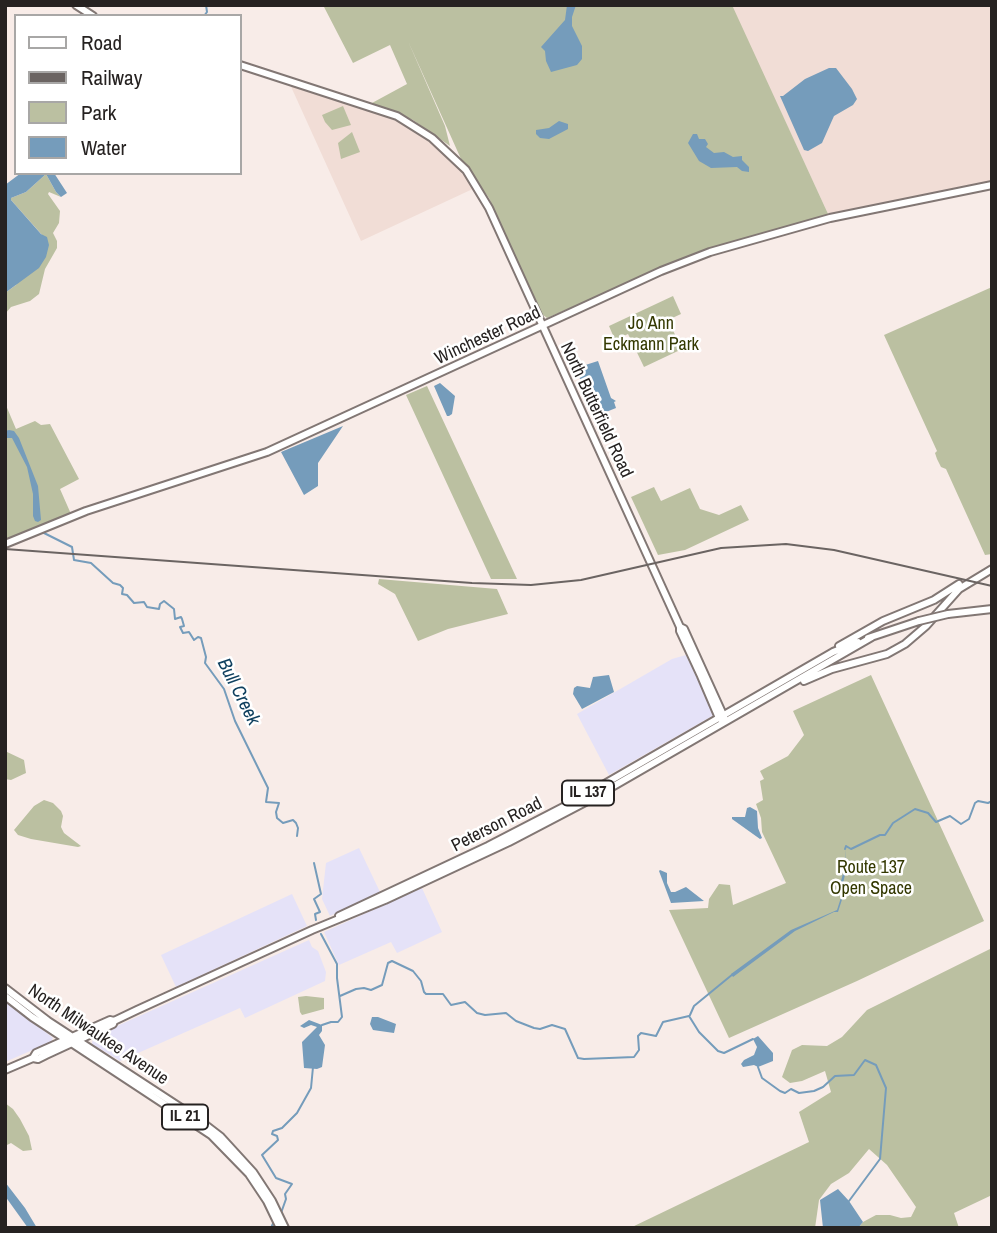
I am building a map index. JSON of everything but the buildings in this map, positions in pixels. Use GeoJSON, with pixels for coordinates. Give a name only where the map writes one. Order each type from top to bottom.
{"type":"FeatureCollection","features":[{"type":"Feature","properties":{"kind":"main road","name":"North Butterfield Road"},"geometry":{"type":"LineString","coordinates":[[242,66],[385,111],[420,129],[460,163],[483,197],[680,627],[698,676],[723,718]]}},
{"type":"Feature","properties":{"kind":"main road","name":"Winchester Road"},"geometry":{"type":"LineString","coordinates":[[5,544],[46,526],[267,452],[671,267],[710,252],[830,218],[992,185]]}},
{"type":"Feature","properties":{"kind":"main road","name":"Peterson Road"},"geometry":{"type":"LineString","coordinates":[[72,1040],[113,1024],[114,1021],[312,930],[358,912],[509,842],[593,797],[869,628],[934,600],[992,567]]}},
{"type":"Feature","properties":{"kind":"main road","name":"Peterson Road"},"geometry":{"type":"LineString","coordinates":[[723,718],[746,710],[832,668],[897,649],[922,631],[959,589],[992,567]]}},
{"type":"Feature","properties":{"kind":"main road","name":"IL 137"},"geometry":{"type":"LineString","coordinates":[[872,637],[948,614],[992,609]]}},
{"type":"Feature","properties":{"kind":"main road","name":"North Butterfield Road"},"geometry":{"type":"LineString","coordinates":[[680,627],[684,629],[702,666],[723,718]]}},
{"type":"Feature","properties":{"kind":"main road","name":"Peterson Road"},"geometry":{"type":"LineString","coordinates":[[763,693],[833,653],[872,637]]}},
{"type":"Feature","properties":{"kind":"main road","name":"Peterson Road"},"geometry":{"type":"LineString","coordinates":[[746,710],[872,637]]}},
{"type":"Feature","properties":{"kind":"main road"},"geometry":{"type":"LineString","coordinates":[[698,676],[702,666]]}},
{"type":"Feature","properties":{"kind":"main road","name":"North Milwaukee Avenue"},"geometry":{"type":"LineString","coordinates":[[5,988],[72,1040]]}},
{"type":"Feature","properties":{"kind":"main road","name":"North Milwaukee Avenue"},"geometry":{"type":"LineString","coordinates":[[5,996],[28,1014],[195,1117],[220,1137],[253,1172],[281,1226]]}},
{"type":"Feature","properties":{"kind":"main road"},"geometry":{"type":"LineString","coordinates":[[28,1014],[55,1038],[45,1052],[49,1056],[68,1048],[89,1051],[88,1042],[93,1033]]}},
{"type":"Feature","properties":{"kind":"main road","name":"Peterson Road"},"geometry":{"type":"LineString","coordinates":[[72,1040],[110,1020],[114,1021]]}},
{"type":"Feature","properties":{"kind":"main road"},"geometry":{"type":"LineString","coordinates":[[58,1028],[76,1032],[99,1021],[104,1023]]}},
{"type":"Feature","properties":{"kind":"main road","name":"IL 137"},"geometry":{"type":"LineString","coordinates":[[5,1070],[33,1058],[38,1059],[45,1052],[72,1040]]}},
{"type":"Feature","properties":{"kind":"shaded area"},"geometry":{"type":"Polygon","coordinates":[[[731,5],[992,5],[992,185],[830,218],[731,5]]]}},
{"type":"Feature","properties":{"kind":"shaded area"},"geometry":{"type":"Polygon","coordinates":[[[288,80],[385,111],[450,153],[477,187],[361,241],[288,80]]]}},
{"type":"Feature","properties":{"kind":"shaded area"},"geometry":{"type":"Polygon","coordinates":[[[686,655],[714,715],[609,775],[577,714],[672,659],[686,655]]]}},
{"type":"Feature","properties":{"kind":"shaded area"},"geometry":{"type":"Polygon","coordinates":[[[359,848],[380,892],[330,916],[322,899],[326,863],[359,848]]]}},
{"type":"Feature","properties":{"kind":"shaded area"},"geometry":{"type":"Polygon","coordinates":[[[422,888],[442,932],[397,953],[391,942],[339,965],[324,932],[422,888]]]}},
{"type":"Feature","properties":{"kind":"shaded area"},"geometry":{"type":"Polygon","coordinates":[[[292,894],[307,926],[176,987],[161,955],[292,894]]]}},
{"type":"Feature","properties":{"kind":"shaded area"},"geometry":{"type":"Polygon","coordinates":[[[309,940],[312,947],[318,951],[326,972],[325,981],[245,1018],[240,1008],[120,1061],[92,1044],[97,1035],[309,940]]]}},
{"type":"Feature","properties":{"kind":"shaded area"},"geometry":{"type":"Polygon","coordinates":[[[5,1000],[53,1038],[51,1042],[5,1062],[5,1000]]]}},
{"type":"Feature","properties":{"kind":"green space"},"geometry":{"type":"Polygon","coordinates":[[[323,5],[732,5],[829,216],[766,232],[684,258],[547,318],[542,314],[489,198],[461,159],[408,41],[445,126],[450,146],[413,120],[372,103],[407,84],[390,45],[353,63],[323,5]]]}},
{"type":"Feature","properties":{"kind":"green space"},"geometry":{"type":"Polygon","coordinates":[[[343,106],[351,125],[332,130],[322,115],[343,106]]]}},
{"type":"Feature","properties":{"kind":"green space"},"geometry":{"type":"Polygon","coordinates":[[[352,132],[360,152],[341,159],[338,143],[352,132]]]}},
{"type":"Feature","properties":{"kind":"green space"},"geometry":{"type":"Polygon","coordinates":[[[47,175],[61,197],[49,192],[48,194],[60,211],[59,223],[53,233],[57,248],[45,269],[39,294],[30,301],[11,307],[5,314],[5,293],[16,285],[43,236],[11,200],[47,175]]]}},
{"type":"Feature","properties":{"kind":"green space"},"geometry":{"type":"Polygon","coordinates":[[[992,287],[992,554],[985,555],[946,469],[941,467],[937,459],[937,451],[884,335],[992,287]]]}},
{"type":"Feature","properties":{"kind":"green space","name":"Jo Ann Eckmann Park"},"geometry":{"type":"Polygon","coordinates":[[[673,296],[681,314],[668,320],[680,350],[644,367],[628,334],[615,340],[609,326],[673,296]]]}},
{"type":"Feature","properties":{"kind":"green space"},"geometry":{"type":"Polygon","coordinates":[[[427,386],[517,579],[491,579],[406,395],[427,386]]]}},
{"type":"Feature","properties":{"kind":"green space"},"geometry":{"type":"Polygon","coordinates":[[[5,403],[16,429],[35,421],[41,425],[50,424],[79,479],[60,489],[71,514],[5,542],[5,403]]]}},
{"type":"Feature","properties":{"kind":"green space"},"geometry":{"type":"Polygon","coordinates":[[[654,487],[661,501],[690,488],[700,509],[719,515],[741,505],[749,520],[685,550],[658,555],[631,497],[654,487]]]}},
{"type":"Feature","properties":{"kind":"green space"},"geometry":{"type":"Polygon","coordinates":[[[379,579],[497,589],[508,614],[448,629],[418,641],[395,594],[378,584],[379,579]]]}},
{"type":"Feature","properties":{"kind":"green space","name":"Route 137 Open Space"},"geometry":{"type":"Polygon","coordinates":[[[871,675],[984,921],[729,1038],[669,910],[708,908],[709,899],[719,884],[730,885],[733,905],[786,883],[762,832],[756,804],[763,800],[760,781],[764,779],[760,771],[788,756],[804,735],[793,711],[871,675]]]}},
{"type":"Feature","properties":{"kind":"green space"},"geometry":{"type":"Polygon","coordinates":[[[5,751],[24,760],[26,773],[11,780],[5,779],[5,751]]]}},
{"type":"Feature","properties":{"kind":"green space"},"geometry":{"type":"Polygon","coordinates":[[[44,800],[53,803],[61,811],[61,827],[64,833],[81,846],[18,835],[14,830],[34,806],[44,800]]]}},
{"type":"Feature","properties":{"kind":"green space"},"geometry":{"type":"Polygon","coordinates":[[[992,948],[992,1195],[954,1213],[959,1228],[858,1228],[876,1215],[911,1217],[916,1207],[887,1165],[869,1149],[849,1173],[831,1184],[819,1200],[815,1228],[630,1228],[809,1142],[799,1112],[831,1092],[825,1071],[790,1083],[782,1077],[792,1050],[802,1045],[827,1046],[842,1037],[867,1010],[992,948]]]}},
{"type":"Feature","properties":{"kind":"green space"},"geometry":{"type":"Polygon","coordinates":[[[298,997],[324,998],[324,1009],[302,1015],[298,997]]]}},
{"type":"Feature","properties":{"kind":"green space"},"geometry":{"type":"Polygon","coordinates":[[[5,1103],[20,1119],[29,1136],[32,1150],[23,1151],[11,1143],[5,1146],[5,1103]]]}},
{"type":"Feature","properties":{"kind":"water"},"geometry":{"type":"Polygon","coordinates":[[[567,5],[576,5],[572,26],[582,46],[582,59],[577,65],[551,72],[545,51],[541,47],[565,20],[567,5]]]}},
{"type":"Feature","properties":{"kind":"water"},"geometry":{"type":"Polygon","coordinates":[[[829,68],[836,68],[857,99],[853,105],[834,116],[822,143],[808,151],[804,150],[780,96],[805,79],[829,68]]]}},
{"type":"Feature","properties":{"kind":"water"},"geometry":{"type":"Polygon","coordinates":[[[559,121],[568,124],[568,129],[549,139],[540,138],[536,134],[536,130],[549,128],[559,121]]]}},
{"type":"Feature","properties":{"kind":"water"},"geometry":{"type":"Polygon","coordinates":[[[693,134],[697,134],[699,139],[705,139],[708,144],[706,147],[714,153],[742,156],[749,172],[737,167],[711,168],[699,161],[688,143],[693,134]]]}},
{"type":"Feature","properties":{"kind":"water"},"geometry":{"type":"Polygon","coordinates":[[[18,175],[45,175],[26,192],[11,200],[41,234],[47,237],[49,245],[39,268],[5,293],[5,185],[18,175]]]}},
{"type":"Feature","properties":{"kind":"water"},"geometry":{"type":"Polygon","coordinates":[[[47,175],[55,175],[67,193],[61,197],[47,175]]]}},
{"type":"Feature","properties":{"kind":"water"},"geometry":{"type":"Polygon","coordinates":[[[598,361],[611,398],[616,401],[616,408],[595,414],[577,372],[579,367],[598,361]]]}},
{"type":"Feature","properties":{"kind":"water"},"geometry":{"type":"Polygon","coordinates":[[[440,383],[455,396],[452,414],[449,416],[434,386],[440,383]]]}},
{"type":"Feature","properties":{"kind":"water"},"geometry":{"type":"Polygon","coordinates":[[[343,426],[318,463],[318,486],[304,495],[281,452],[343,426]]]}},
{"type":"Feature","properties":{"kind":"water"},"geometry":{"type":"Polygon","coordinates":[[[5,431],[14,431],[19,438],[38,486],[41,520],[38,522],[33,516],[33,494],[27,467],[12,438],[5,438],[5,431]]]}},
{"type":"Feature","properties":{"kind":"water"},"geometry":{"type":"Polygon","coordinates":[[[609,675],[614,692],[582,709],[573,694],[574,688],[590,688],[593,677],[609,675]]]}},
{"type":"Feature","properties":{"kind":"water"},"geometry":{"type":"Polygon","coordinates":[[[747,808],[757,811],[760,839],[732,819],[745,817],[747,808]]]}},
{"type":"Feature","properties":{"kind":"water"},"geometry":{"type":"Polygon","coordinates":[[[845,848],[847,867],[843,883],[846,887],[838,912],[795,931],[733,977],[731,974],[791,930],[837,910],[844,888],[841,881],[846,862],[845,848]]]}},
{"type":"Feature","properties":{"kind":"water"},"geometry":{"type":"Polygon","coordinates":[[[660,870],[667,873],[671,892],[686,887],[704,901],[671,903],[660,870]]]}},
{"type":"Feature","properties":{"kind":"water"},"geometry":{"type":"Polygon","coordinates":[[[372,1017],[396,1024],[394,1033],[373,1030],[370,1024],[372,1017]]]}},
{"type":"Feature","properties":{"kind":"water"},"geometry":{"type":"Polygon","coordinates":[[[309,1020],[322,1025],[319,1035],[325,1045],[322,1067],[317,1069],[304,1068],[302,1042],[317,1027],[300,1026],[309,1020]]]}},
{"type":"Feature","properties":{"kind":"water"},"geometry":{"type":"Polygon","coordinates":[[[758,1036],[773,1053],[773,1061],[758,1067],[743,1067],[741,1064],[744,1060],[754,1055],[757,1047],[753,1039],[758,1036]]]}},
{"type":"Feature","properties":{"kind":"water"},"geometry":{"type":"Polygon","coordinates":[[[5,1182],[37,1228],[28,1228],[5,1196],[5,1182]]]}},
{"type":"Feature","properties":{"kind":"water"},"geometry":{"type":"Polygon","coordinates":[[[838,1189],[863,1222],[858,1228],[823,1228],[820,1200],[838,1189]]]}},
{"type":"Feature","properties":{"kind":"waterway"},"geometry":{"type":"LineString","coordinates":[[206,5],[206,14]]}},
{"type":"Feature","properties":{"kind":"waterway","name":"Bull Creek"},"geometry":{"type":"LineString","coordinates":[[42,532],[72,547],[74,560],[91,563],[113,583],[120,585],[123,588],[122,594],[127,595],[134,603],[144,602],[147,607],[159,609],[164,601],[174,609],[175,619],[181,617],[184,626],[180,627],[183,633],[189,632],[194,640],[201,638],[205,663],[224,689],[235,721],[268,788],[266,802],[279,803],[277,818],[283,823],[293,820],[298,828],[297,836]]}},
{"type":"Feature","properties":{"kind":"waterway"},"geometry":{"type":"LineString","coordinates":[[845,849],[846,846],[851,849],[885,835],[893,823],[915,809],[928,813],[936,822],[950,816],[961,824],[969,819],[975,803],[992,801]]}},
{"type":"Feature","properties":{"kind":"waterway","name":"Bull Creek"},"geometry":{"type":"LineString","coordinates":[[314,863],[321,894],[314,899],[320,912],[315,914],[316,920]]}},
{"type":"Feature","properties":{"kind":"waterway","name":"Bull Creek"},"geometry":{"type":"LineString","coordinates":[[321,934],[337,964],[342,1017],[338,1022],[322,1025]]}},
{"type":"Feature","properties":{"kind":"waterway"},"geometry":{"type":"LineString","coordinates":[[340,996],[356,989],[371,990],[382,985],[388,963],[392,961],[413,971],[426,994],[443,994],[451,1005],[465,1002],[477,1013],[506,1013],[516,1021],[534,1028],[552,1025],[565,1029],[578,1058],[584,1059],[634,1057],[639,1050],[638,1036],[641,1033],[656,1036],[663,1022],[689,1016]]}},
{"type":"Feature","properties":{"kind":"waterway"},"geometry":{"type":"LineString","coordinates":[[690,1015],[694,1006],[733,974]]}},
{"type":"Feature","properties":{"kind":"waterway"},"geometry":{"type":"LineString","coordinates":[[689,1016],[699,1032],[718,1051],[724,1053],[753,1039]]}},
{"type":"Feature","properties":{"kind":"waterway"},"geometry":{"type":"LineString","coordinates":[[758,1067],[762,1078],[780,1091],[785,1093],[791,1089],[799,1093],[823,1087],[835,1076],[854,1075],[865,1060],[876,1065],[886,1088],[880,1159],[849,1201]]}},
{"type":"Feature","properties":{"kind":"waterway","name":"Bull Creek"},"geometry":{"type":"LineString","coordinates":[[281,1213],[285,1194],[292,1184],[276,1178],[262,1155],[278,1140],[277,1136],[272,1134],[273,1131],[282,1128],[297,1113],[311,1088],[313,1067]]}},
{"type":"Feature","properties":{"kind":"waterway","name":"Bull Creek"},"geometry":{"type":"LineString","coordinates":[[271,1228],[275,1219]]}},
{"type":"Feature","properties":{"kind":"railway"},"geometry":{"type":"LineString","coordinates":[[5,549],[531,585],[581,580],[721,548],[786,544],[834,550],[992,586]]}}]}
